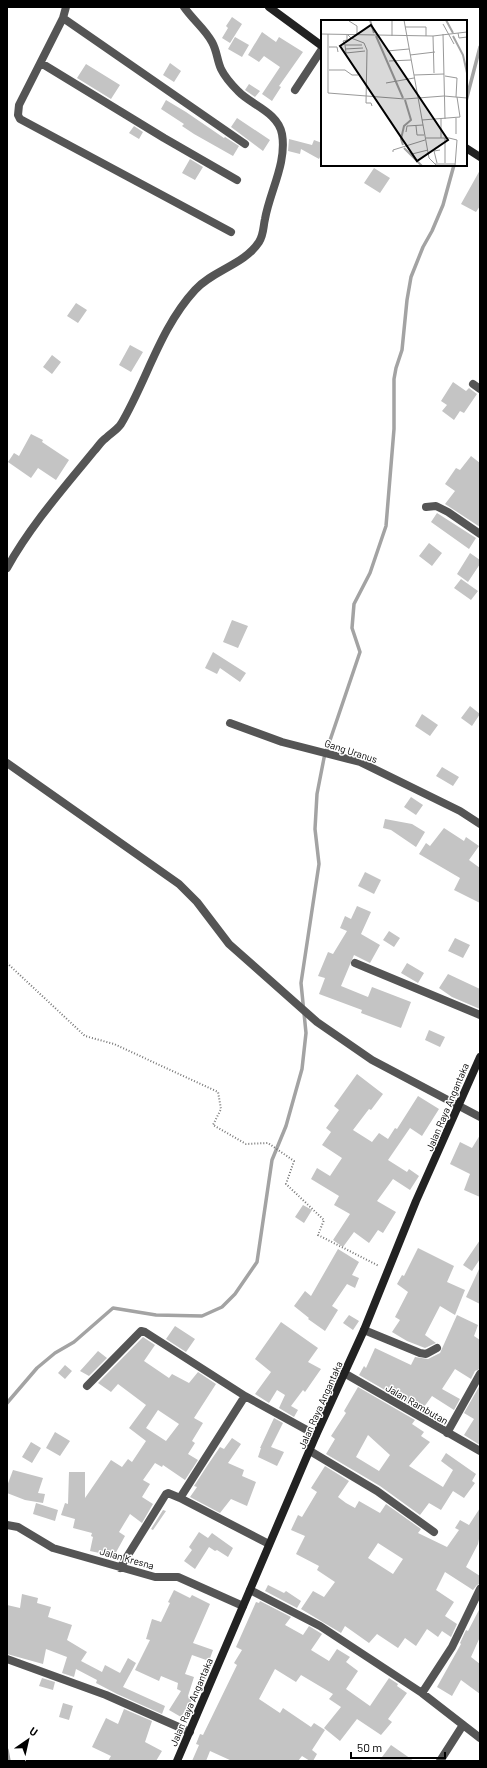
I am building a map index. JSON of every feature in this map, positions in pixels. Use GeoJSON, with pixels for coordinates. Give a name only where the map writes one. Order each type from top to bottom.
{"type":"FeatureCollection","features":[{"type":"Feature","properties":{"kind":"main road"},"geometry":{"type":"LineString","coordinates":[[269,7],[321,47]]}},
{"type":"Feature","properties":{"kind":"main road"},"geometry":{"type":"LineString","coordinates":[[468,149],[480,157]]}},
{"type":"Feature","properties":{"kind":"main road","name":"Jalan Raya Angantaka"},"geometry":{"type":"LineString","coordinates":[[177,1761],[316,1435],[390,1271],[416,1201],[460,1105],[480,1057]]}},
{"type":"Feature","properties":{"kind":"street"},"geometry":{"type":"LineString","coordinates":[[66,7],[63,18],[19,105],[18,116],[23,122],[231,232]]}},
{"type":"Feature","properties":{"kind":"street"},"geometry":{"type":"LineString","coordinates":[[7,568],[24,539],[44,513],[105,438],[120,424],[163,339],[179,311],[196,289],[211,276],[238,261],[252,250],[258,243],[263,233],[265,218],[280,165],[282,134],[279,125],[273,118],[231,84],[221,69],[213,43],[184,7]]}},
{"type":"Feature","properties":{"kind":"street"},"geometry":{"type":"LineString","coordinates":[[63,18],[245,144]]}},
{"type":"Feature","properties":{"kind":"street"},"geometry":{"type":"LineString","coordinates":[[295,90],[321,50]]}},
{"type":"Feature","properties":{"kind":"street"},"geometry":{"type":"LineString","coordinates":[[41,62],[164,138],[237,180]]}},
{"type":"Feature","properties":{"kind":"street"},"geometry":{"type":"LineString","coordinates":[[473,384],[480,389]]}},
{"type":"Feature","properties":{"kind":"street"},"geometry":{"type":"LineString","coordinates":[[426,507],[436,506],[448,512],[480,534]]}},
{"type":"Feature","properties":{"kind":"street","name":"Gang Uranus"},"geometry":{"type":"LineString","coordinates":[[230,723],[282,742],[360,762],[460,810],[480,824]]}},
{"type":"Feature","properties":{"kind":"street"},"geometry":{"type":"LineString","coordinates":[[7,763],[179,884],[197,902],[229,944],[317,1022],[372,1060],[480,1116]]}},
{"type":"Feature","properties":{"kind":"street"},"geometry":{"type":"LineString","coordinates":[[356,963],[480,1015]]}},
{"type":"Feature","properties":{"kind":"street"},"geometry":{"type":"LineString","coordinates":[[364,1330],[420,1353],[426,1354],[436,1348]]}},
{"type":"Feature","properties":{"kind":"street"},"geometry":{"type":"LineString","coordinates":[[87,1386],[141,1331],[145,1332],[245,1396],[316,1435]]}},
{"type":"Feature","properties":{"kind":"street","name":"Jalan Rambutan"},"geometry":{"type":"LineString","coordinates":[[344,1373],[480,1451]]}},
{"type":"Feature","properties":{"kind":"street"},"geometry":{"type":"LineString","coordinates":[[447,1433],[480,1374]]}},
{"type":"Feature","properties":{"kind":"street"},"geometry":{"type":"LineString","coordinates":[[180,1498],[245,1396]]}},
{"type":"Feature","properties":{"kind":"street"},"geometry":{"type":"LineString","coordinates":[[310,1451],[377,1491],[434,1532]]}},
{"type":"Feature","properties":{"kind":"street"},"geometry":{"type":"LineString","coordinates":[[120,1568],[168,1493],[269,1544]]}},
{"type":"Feature","properties":{"kind":"street","name":"Jalan Kresna"},"geometry":{"type":"LineString","coordinates":[[7,1526],[18,1527],[54,1548],[120,1568],[155,1577],[178,1577],[243,1606]]}},
{"type":"Feature","properties":{"kind":"street"},"geometry":{"type":"LineString","coordinates":[[422,1693],[452,1647],[480,1589]]}},
{"type":"Feature","properties":{"kind":"street"},"geometry":{"type":"LineString","coordinates":[[250,1590],[320,1626],[422,1693],[480,1738]]}},
{"type":"Feature","properties":{"kind":"street"},"geometry":{"type":"LineString","coordinates":[[7,1659],[106,1695],[190,1732]]}},
{"type":"Feature","properties":{"kind":"street"},"geometry":{"type":"LineString","coordinates":[[440,1761],[463,1725]]}},
{"type":"Feature","properties":{"kind":"path"},"geometry":{"type":"LineString","coordinates":[[7,963],[85,1036],[114,1044],[218,1092],[221,1110],[213,1125],[246,1144],[268,1143],[294,1161],[286,1184],[324,1220],[318,1235],[390,1271]]}},
{"type":"Feature","properties":{"kind":"building"},"geometry":{"type":"Polygon","coordinates":[[[232,17],[242,24],[230,43],[222,38],[228,28],[226,26],[232,17]]]}},
{"type":"Feature","properties":{"kind":"building"},"geometry":{"type":"Polygon","coordinates":[[[262,32],[276,42],[279,37],[303,52],[279,86],[281,87],[272,101],[262,94],[280,67],[264,56],[259,62],[248,55],[262,32]]]}},
{"type":"Feature","properties":{"kind":"building"},"geometry":{"type":"Polygon","coordinates":[[[235,37],[249,45],[242,57],[228,49],[235,37]]]}},
{"type":"Feature","properties":{"kind":"building"},"geometry":{"type":"Polygon","coordinates":[[[170,63],[181,71],[174,82],[163,75],[170,63]]]}},
{"type":"Feature","properties":{"kind":"building"},"geometry":{"type":"Polygon","coordinates":[[[86,64],[120,85],[111,99],[77,78],[86,64]]]}},
{"type":"Feature","properties":{"kind":"building"},"geometry":{"type":"Polygon","coordinates":[[[249,84],[260,91],[255,97],[245,90],[249,84]]]}},
{"type":"Feature","properties":{"kind":"building"},"geometry":{"type":"Polygon","coordinates":[[[166,100],[224,138],[225,137],[239,146],[233,156],[194,134],[182,126],[184,124],[161,109],[166,100]]]}},
{"type":"Feature","properties":{"kind":"building"},"geometry":{"type":"Polygon","coordinates":[[[237,118],[270,140],[263,151],[231,127],[237,118]]]}},
{"type":"Feature","properties":{"kind":"building"},"geometry":{"type":"Polygon","coordinates":[[[134,126],[143,132],[139,139],[129,133],[134,126]]]}},
{"type":"Feature","properties":{"kind":"building"},"geometry":{"type":"Polygon","coordinates":[[[289,139],[312,145],[314,140],[321,143],[321,155],[319,159],[301,149],[300,154],[288,151],[289,139]]]}},
{"type":"Feature","properties":{"kind":"building"},"geometry":{"type":"Polygon","coordinates":[[[190,159],[203,167],[195,180],[182,173],[190,159]]]}},
{"type":"Feature","properties":{"kind":"building"},"geometry":{"type":"Polygon","coordinates":[[[374,168],[390,178],[380,193],[364,183],[374,168]]]}},
{"type":"Feature","properties":{"kind":"building"},"geometry":{"type":"Polygon","coordinates":[[[480,170],[480,206],[476,212],[461,204],[480,170]]]}},
{"type":"Feature","properties":{"kind":"building"},"geometry":{"type":"Polygon","coordinates":[[[76,303],[87,310],[78,323],[67,316],[76,303]]]}},
{"type":"Feature","properties":{"kind":"building"},"geometry":{"type":"Polygon","coordinates":[[[130,345],[143,352],[131,372],[119,365],[130,345]]]}},
{"type":"Feature","properties":{"kind":"building"},"geometry":{"type":"Polygon","coordinates":[[[52,355],[61,362],[52,374],[43,367],[52,355]]]}},
{"type":"Feature","properties":{"kind":"building"},"geometry":{"type":"Polygon","coordinates":[[[453,382],[466,391],[469,388],[477,394],[464,413],[460,411],[454,420],[442,411],[447,405],[441,401],[453,382]]]}},
{"type":"Feature","properties":{"kind":"building"},"geometry":{"type":"Polygon","coordinates":[[[31,434],[43,440],[42,442],[69,460],[56,480],[38,468],[31,478],[8,462],[14,453],[19,456],[31,434]]]}},
{"type":"Feature","properties":{"kind":"building"},"geometry":{"type":"Polygon","coordinates":[[[471,456],[480,463],[480,527],[445,504],[455,491],[445,484],[456,468],[460,470],[471,456]]]}},
{"type":"Feature","properties":{"kind":"building"},"geometry":{"type":"Polygon","coordinates":[[[437,513],[476,538],[469,549],[431,522],[437,513]]]}},
{"type":"Feature","properties":{"kind":"building"},"geometry":{"type":"Polygon","coordinates":[[[429,543],[442,553],[432,566],[419,556],[429,543]]]}},
{"type":"Feature","properties":{"kind":"building"},"geometry":{"type":"Polygon","coordinates":[[[470,553],[480,560],[480,564],[468,582],[457,574],[470,553]]]}},
{"type":"Feature","properties":{"kind":"building"},"geometry":{"type":"Polygon","coordinates":[[[461,579],[478,591],[471,600],[454,588],[461,579]]]}},
{"type":"Feature","properties":{"kind":"building"},"geometry":{"type":"Polygon","coordinates":[[[232,620],[248,626],[238,648],[223,642],[232,620]]]}},
{"type":"Feature","properties":{"kind":"building"},"geometry":{"type":"Polygon","coordinates":[[[213,652],[246,673],[240,682],[220,668],[217,674],[205,668],[213,652]]]}},
{"type":"Feature","properties":{"kind":"building"},"geometry":{"type":"Polygon","coordinates":[[[470,706],[480,714],[472,726],[461,718],[470,706]]]}},
{"type":"Feature","properties":{"kind":"building"},"geometry":{"type":"Polygon","coordinates":[[[422,714],[438,725],[430,736],[415,726],[422,714]]]}},
{"type":"Feature","properties":{"kind":"building"},"geometry":{"type":"Polygon","coordinates":[[[442,767],[459,777],[453,786],[436,776],[442,767]]]}},
{"type":"Feature","properties":{"kind":"building"},"geometry":{"type":"Polygon","coordinates":[[[411,797],[423,805],[416,815],[404,807],[411,797]]]}},
{"type":"Feature","properties":{"kind":"building"},"geometry":{"type":"Polygon","coordinates":[[[385,819],[412,824],[425,832],[416,847],[391,830],[383,828],[385,819]]]}},
{"type":"Feature","properties":{"kind":"building"},"geometry":{"type":"Polygon","coordinates":[[[444,828],[464,841],[466,837],[479,846],[469,860],[480,868],[480,903],[454,890],[460,878],[419,854],[426,843],[430,846],[444,828]]]}},
{"type":"Feature","properties":{"kind":"building"},"geometry":{"type":"Polygon","coordinates":[[[365,872],[381,880],[374,894],[358,886],[365,872]]]}},
{"type":"Feature","properties":{"kind":"building"},"geometry":{"type":"Polygon","coordinates":[[[357,906],[371,912],[361,934],[380,945],[370,963],[354,955],[341,986],[368,997],[372,987],[411,1002],[401,1028],[361,1013],[362,1010],[319,994],[325,978],[318,976],[328,952],[333,954],[347,931],[340,928],[345,916],[351,919],[357,906]]]}},
{"type":"Feature","properties":{"kind":"building"},"geometry":{"type":"Polygon","coordinates":[[[389,931],[400,938],[394,947],[383,940],[389,931]]]}},
{"type":"Feature","properties":{"kind":"building"},"geometry":{"type":"Polygon","coordinates":[[[455,938],[470,945],[463,958],[448,951],[455,938]]]}},
{"type":"Feature","properties":{"kind":"building"},"geometry":{"type":"Polygon","coordinates":[[[407,963],[424,973],[418,983],[401,973],[407,963]]]}},
{"type":"Feature","properties":{"kind":"building"},"geometry":{"type":"Polygon","coordinates":[[[448,974],[480,989],[480,1009],[452,997],[439,988],[448,974]]]}},
{"type":"Feature","properties":{"kind":"building"},"geometry":{"type":"Polygon","coordinates":[[[429,1030],[445,1037],[440,1047],[425,1040],[429,1030]]]}},
{"type":"Feature","properties":{"kind":"building"},"geometry":{"type":"Polygon","coordinates":[[[357,1074],[383,1094],[353,1130],[372,1142],[379,1133],[388,1139],[395,1128],[397,1129],[418,1096],[439,1109],[422,1136],[410,1128],[388,1160],[407,1172],[409,1169],[419,1176],[410,1190],[393,1179],[377,1201],[396,1212],[383,1233],[378,1230],[369,1243],[354,1232],[343,1247],[333,1240],[350,1214],[334,1205],[339,1196],[311,1179],[317,1168],[330,1176],[342,1158],[322,1145],[331,1132],[326,1128],[339,1110],[334,1106],[357,1074]]]}},
{"type":"Feature","properties":{"kind":"building"},"geometry":{"type":"Polygon","coordinates":[[[480,1135],[480,1197],[464,1190],[470,1174],[450,1164],[460,1142],[472,1148],[480,1135]]]}},
{"type":"Feature","properties":{"kind":"building"},"geometry":{"type":"Polygon","coordinates":[[[303,1205],[312,1210],[304,1223],[295,1217],[303,1205]]]}},
{"type":"Feature","properties":{"kind":"building"},"geometry":{"type":"Polygon","coordinates":[[[480,1240],[480,1259],[472,1271],[463,1265],[480,1240]]]}},
{"type":"Feature","properties":{"kind":"building"},"geometry":{"type":"Polygon","coordinates":[[[418,1248],[454,1266],[447,1282],[465,1290],[455,1315],[440,1306],[425,1335],[436,1343],[425,1348],[407,1341],[392,1332],[400,1320],[395,1317],[408,1292],[397,1284],[402,1275],[404,1276],[418,1248]]]}},
{"type":"Feature","properties":{"kind":"building"},"geometry":{"type":"Polygon","coordinates":[[[338,1249],[359,1262],[352,1275],[359,1278],[355,1288],[347,1284],[332,1306],[338,1310],[325,1331],[308,1319],[309,1318],[294,1306],[305,1291],[311,1296],[338,1249]]]}},
{"type":"Feature","properties":{"kind":"building"},"geometry":{"type":"Polygon","coordinates":[[[480,1267],[480,1304],[466,1297],[480,1267]]]}},
{"type":"Feature","properties":{"kind":"building"},"geometry":{"type":"Polygon","coordinates":[[[349,1315],[359,1321],[353,1330],[343,1323],[349,1315]]]}},
{"type":"Feature","properties":{"kind":"building"},"geometry":{"type":"Polygon","coordinates":[[[457,1315],[478,1325],[474,1336],[480,1340],[480,1369],[475,1371],[471,1379],[455,1369],[442,1389],[460,1399],[454,1410],[432,1396],[421,1411],[359,1375],[364,1366],[366,1368],[375,1348],[411,1365],[415,1357],[428,1359],[440,1353],[457,1315]]]}},
{"type":"Feature","properties":{"kind":"building"},"geometry":{"type":"Polygon","coordinates":[[[281,1322],[318,1348],[308,1362],[321,1369],[305,1392],[303,1390],[291,1406],[298,1410],[294,1417],[279,1408],[285,1395],[277,1390],[269,1403],[255,1394],[271,1372],[255,1359],[281,1322]]]}},
{"type":"Feature","properties":{"kind":"building"},"geometry":{"type":"Polygon","coordinates":[[[175,1326],[195,1339],[186,1352],[166,1339],[175,1326]]]}},
{"type":"Feature","properties":{"kind":"building"},"geometry":{"type":"Polygon","coordinates":[[[143,1337],[155,1345],[144,1361],[169,1378],[172,1374],[189,1383],[198,1372],[216,1384],[194,1418],[203,1423],[192,1441],[195,1443],[188,1454],[198,1460],[185,1480],[163,1465],[162,1467],[155,1463],[143,1480],[150,1484],[142,1497],[153,1504],[142,1523],[130,1514],[119,1532],[125,1536],[114,1556],[90,1551],[93,1537],[91,1536],[92,1533],[73,1528],[75,1519],[61,1515],[65,1503],[68,1504],[69,1472],[85,1472],[85,1498],[111,1460],[122,1467],[128,1459],[132,1462],[146,1441],[129,1428],[146,1405],[118,1384],[111,1392],[98,1383],[143,1337]],[[158,1410],[146,1428],[166,1441],[179,1424],[158,1410]]]}},
{"type":"Feature","properties":{"kind":"building"},"geometry":{"type":"Polygon","coordinates":[[[98,1351],[107,1358],[89,1376],[80,1371],[98,1351]]]}},
{"type":"Feature","properties":{"kind":"building"},"geometry":{"type":"Polygon","coordinates":[[[65,1365],[72,1371],[65,1379],[58,1373],[65,1365]]]}},
{"type":"Feature","properties":{"kind":"building"},"geometry":{"type":"Polygon","coordinates":[[[480,1385],[480,1445],[464,1435],[474,1419],[464,1413],[480,1385]]]}},
{"type":"Feature","properties":{"kind":"building"},"geometry":{"type":"Polygon","coordinates":[[[358,1387],[415,1420],[412,1424],[424,1432],[421,1436],[430,1442],[409,1466],[443,1487],[453,1470],[441,1461],[446,1453],[476,1474],[472,1481],[475,1483],[464,1498],[453,1491],[441,1510],[429,1503],[420,1515],[380,1486],[326,1454],[335,1439],[331,1436],[346,1413],[344,1411],[358,1387]],[[368,1435],[356,1457],[379,1471],[390,1455],[368,1435]]]}},
{"type":"Feature","properties":{"kind":"building"},"geometry":{"type":"Polygon","coordinates":[[[274,1418],[283,1423],[271,1447],[284,1452],[277,1466],[258,1457],[260,1448],[274,1418]]]}},
{"type":"Feature","properties":{"kind":"building"},"geometry":{"type":"Polygon","coordinates":[[[55,1432],[70,1441],[60,1456],[46,1448],[55,1432]]]}},
{"type":"Feature","properties":{"kind":"building"},"geometry":{"type":"Polygon","coordinates":[[[232,1438],[241,1444],[228,1463],[244,1470],[242,1476],[256,1482],[247,1506],[231,1499],[220,1513],[190,1497],[197,1487],[194,1486],[220,1447],[224,1449],[232,1438]]]}},
{"type":"Feature","properties":{"kind":"building"},"geometry":{"type":"Polygon","coordinates":[[[31,1442],[41,1448],[32,1463],[22,1457],[31,1442]]]}},
{"type":"Feature","properties":{"kind":"building"},"geometry":{"type":"Polygon","coordinates":[[[325,1466],[349,1481],[338,1497],[346,1503],[355,1508],[359,1501],[380,1513],[386,1504],[421,1529],[418,1533],[447,1547],[459,1530],[455,1528],[460,1520],[469,1525],[480,1508],[480,1534],[478,1544],[466,1567],[480,1576],[480,1584],[473,1590],[445,1572],[436,1590],[454,1602],[445,1616],[457,1624],[451,1637],[442,1631],[438,1637],[427,1629],[416,1646],[405,1638],[398,1648],[377,1634],[369,1643],[345,1626],[341,1633],[301,1609],[313,1591],[324,1597],[335,1582],[317,1570],[319,1566],[296,1554],[305,1536],[291,1530],[298,1515],[302,1517],[317,1492],[311,1488],[325,1466]],[[378,1543],[368,1558],[393,1574],[403,1559],[378,1543]]]}},
{"type":"Feature","properties":{"kind":"building"},"geometry":{"type":"Polygon","coordinates":[[[13,1470],[43,1478],[38,1493],[45,1494],[43,1503],[25,1500],[7,1493],[7,1486],[13,1470]]]}},
{"type":"Feature","properties":{"kind":"building"},"geometry":{"type":"Polygon","coordinates":[[[36,1503],[58,1510],[55,1521],[33,1514],[36,1503]]]}},
{"type":"Feature","properties":{"kind":"building"},"geometry":{"type":"Polygon","coordinates":[[[163,1510],[166,1511],[153,1530],[151,1529],[163,1510]]]}},
{"type":"Feature","properties":{"kind":"building"},"geometry":{"type":"Polygon","coordinates":[[[199,1532],[208,1538],[212,1533],[233,1548],[228,1557],[209,1547],[195,1569],[184,1561],[192,1550],[189,1547],[199,1532]]]}},
{"type":"Feature","properties":{"kind":"building"},"geometry":{"type":"Polygon","coordinates":[[[268,1585],[284,1593],[286,1591],[301,1601],[297,1608],[265,1591],[268,1585]]]}},
{"type":"Feature","properties":{"kind":"building"},"geometry":{"type":"Polygon","coordinates":[[[174,1590],[190,1598],[192,1595],[210,1604],[193,1643],[213,1650],[209,1661],[192,1655],[185,1674],[194,1677],[188,1696],[192,1700],[181,1717],[169,1710],[181,1691],[177,1689],[178,1683],[161,1676],[159,1681],[135,1670],[150,1640],[146,1639],[152,1619],[161,1622],[174,1590]]]}},
{"type":"Feature","properties":{"kind":"building"},"geometry":{"type":"Polygon","coordinates":[[[22,1594],[38,1598],[37,1603],[51,1607],[48,1617],[72,1625],[67,1640],[87,1652],[81,1661],[102,1672],[105,1665],[120,1673],[128,1658],[136,1663],[123,1687],[165,1706],[162,1714],[117,1694],[96,1683],[97,1680],[76,1669],[74,1677],[62,1673],[67,1657],[46,1649],[43,1664],[7,1654],[7,1605],[20,1608],[22,1594]]]}},
{"type":"Feature","properties":{"kind":"building"},"geometry":{"type":"Polygon","coordinates":[[[260,1601],[291,1617],[285,1625],[303,1635],[309,1626],[322,1634],[311,1650],[329,1661],[337,1649],[350,1657],[346,1662],[358,1671],[346,1689],[370,1706],[389,1678],[407,1693],[388,1719],[392,1722],[381,1735],[357,1719],[340,1741],[324,1728],[341,1707],[329,1699],[333,1694],[301,1675],[296,1682],[275,1669],[259,1699],[280,1713],[283,1708],[311,1727],[314,1723],[325,1730],[312,1750],[317,1754],[313,1761],[310,1761],[302,1756],[298,1761],[232,1761],[210,1751],[206,1761],[192,1761],[199,1745],[196,1744],[200,1734],[203,1735],[237,1665],[234,1663],[242,1650],[236,1647],[256,1602],[259,1603],[260,1601]]]}},
{"type":"Feature","properties":{"kind":"building"},"geometry":{"type":"Polygon","coordinates":[[[480,1608],[480,1637],[471,1657],[480,1664],[480,1694],[461,1680],[452,1696],[437,1687],[461,1644],[460,1643],[466,1630],[468,1631],[480,1608]]]}},
{"type":"Feature","properties":{"kind":"building"},"geometry":{"type":"Polygon","coordinates":[[[42,1678],[55,1682],[53,1690],[39,1686],[42,1678]]]}},
{"type":"Feature","properties":{"kind":"building"},"geometry":{"type":"Polygon","coordinates":[[[63,1703],[73,1706],[69,1720],[59,1717],[63,1703]]]}},
{"type":"Feature","properties":{"kind":"building"},"geometry":{"type":"Polygon","coordinates":[[[124,1709],[152,1721],[145,1742],[162,1751],[156,1761],[108,1761],[111,1756],[92,1747],[106,1718],[118,1724],[124,1709]]]}},
{"type":"Feature","properties":{"kind":"building"},"geometry":{"type":"Polygon","coordinates":[[[391,1745],[414,1761],[379,1761],[391,1745]]]}},
{"type":"Feature","properties":{"kind":"waterway"},"geometry":{"type":"LineString","coordinates":[[467,97],[480,47]]}},
{"type":"Feature","properties":{"kind":"waterway"},"geometry":{"type":"LineString","coordinates":[[7,1403],[37,1368],[55,1353],[74,1342],[113,1308],[156,1315],[202,1316],[222,1307],[235,1294],[257,1262],[272,1160],[286,1126],[302,1069],[306,1033],[301,983],[319,864],[315,829],[317,794],[324,758],[360,652],[352,628],[354,604],[370,573],[386,526],[394,429],[394,379],[402,350],[411,277],[423,247],[432,231],[443,205],[454,166]]}},
{"type":"Feature","properties":{"kind":"waterway"},"geometry":{"type":"LineString","coordinates":[[7,1750],[9,1761]]}}]}
